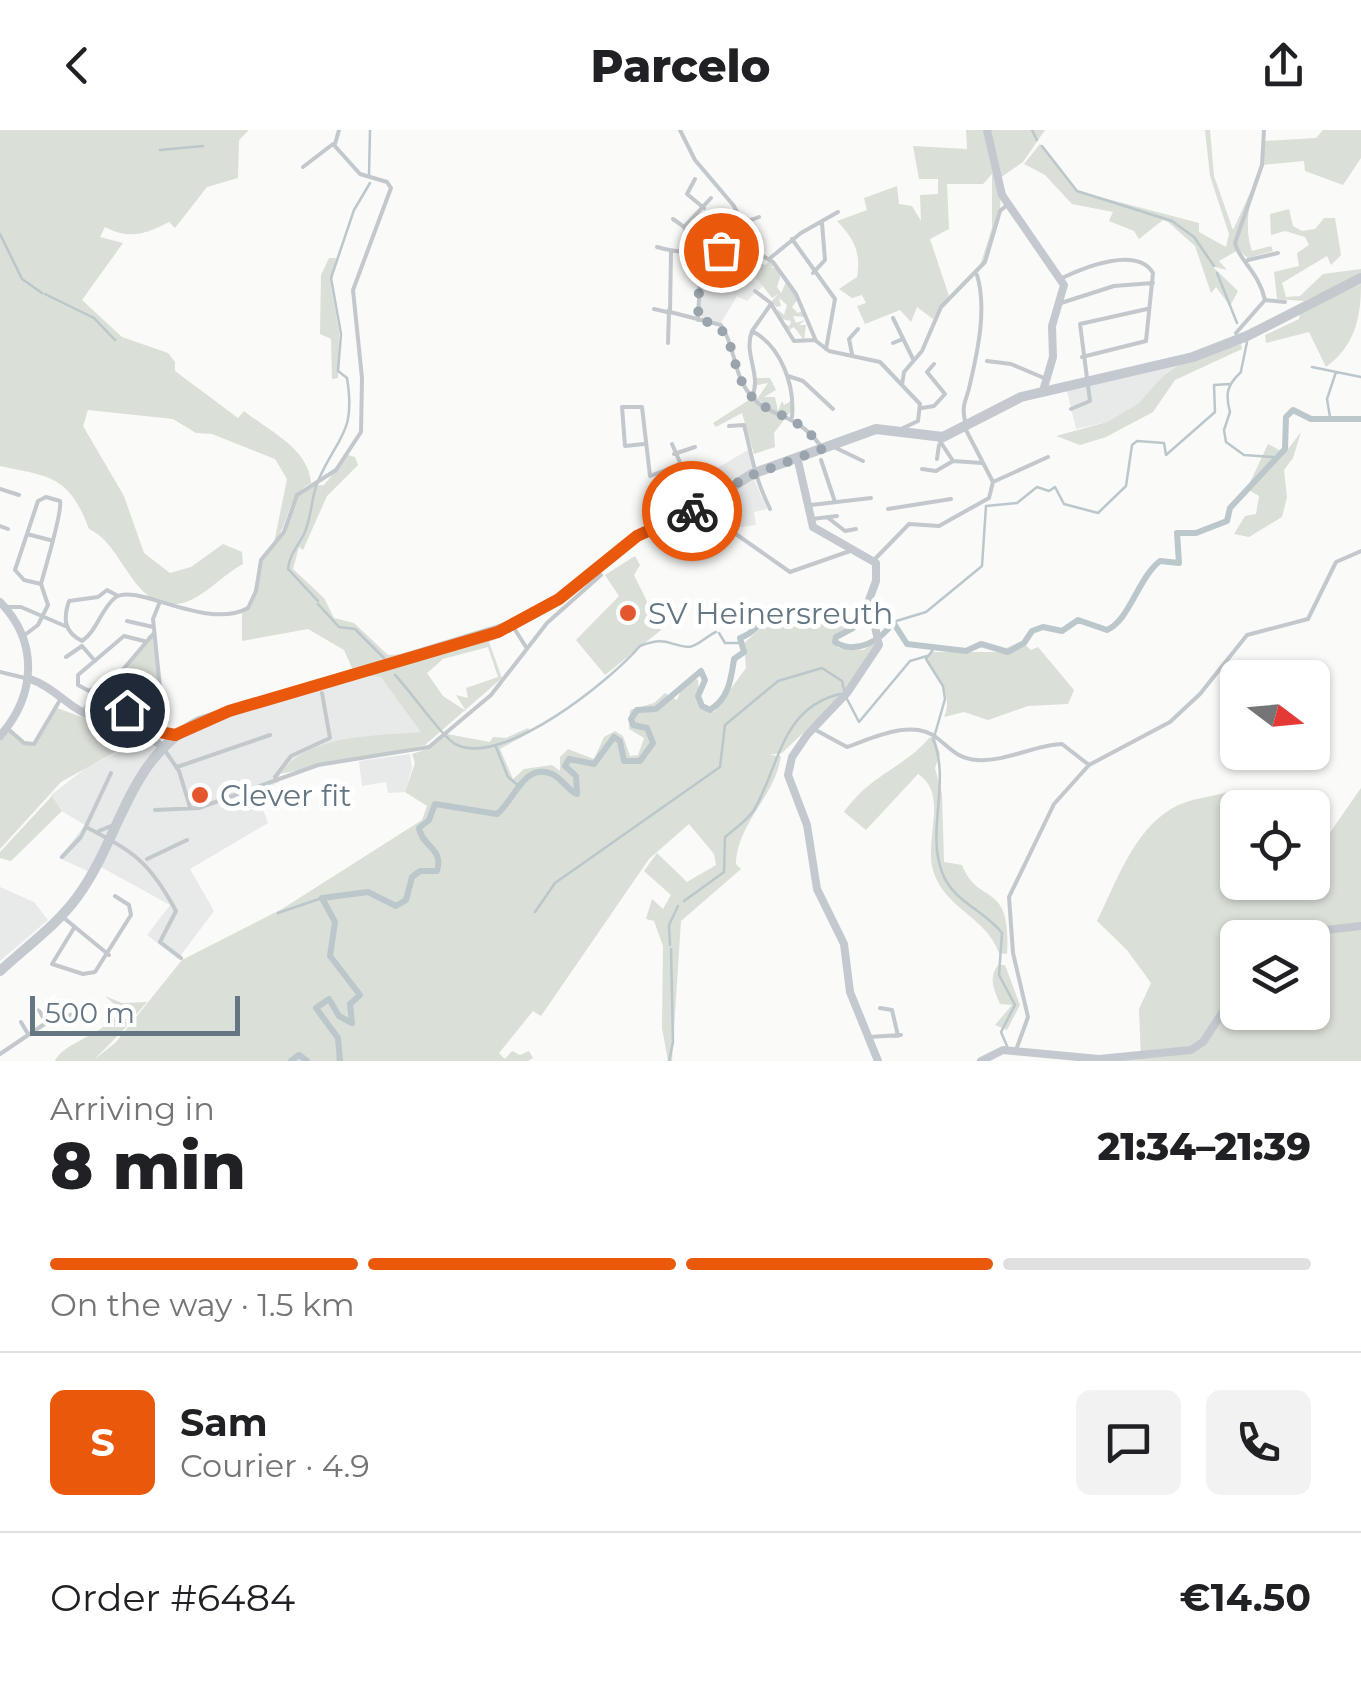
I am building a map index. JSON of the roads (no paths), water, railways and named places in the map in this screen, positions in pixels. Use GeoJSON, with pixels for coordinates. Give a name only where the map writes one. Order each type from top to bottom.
{"type":"FeatureCollection","features":[{"type":"Feature","properties":{"kind":"main road"},"geometry":{"type":"LineString","coordinates":[[0,970],[81,892],[103,834],[151,759],[175,735],[229,711],[512,626],[559,599],[654,526],[752,474],[822,454],[834,444],[876,430],[898,430],[938,441],[1043,385],[1125,376],[1211,350],[1290,306],[1361,278]]}},
{"type":"Feature","properties":{"kind":"street"},"geometry":{"type":"LineString","coordinates":[[302,167],[334,145],[339,130]]}},
{"type":"Feature","properties":{"kind":"street"},"geometry":{"type":"LineString","coordinates":[[680,130],[692,156],[736,210],[756,252]]}},
{"type":"Feature","properties":{"kind":"street"},"geometry":{"type":"LineString","coordinates":[[987,130],[996,182],[1008,205],[1062,278],[1061,303],[1052,326],[1053,356],[1043,385],[1011,364],[988,361]]}},
{"type":"Feature","properties":{"kind":"street"},"geometry":{"type":"LineString","coordinates":[[1264,130],[1262,166],[1235,243],[1260,279],[1265,300]]}},
{"type":"Feature","properties":{"kind":"street"},"geometry":{"type":"LineString","coordinates":[[66,626],[69,602],[98,597],[107,590],[118,596],[140,593],[159,604],[186,611],[239,613],[253,600],[261,560],[284,532],[297,495],[336,470],[361,432],[363,398],[354,290],[391,197],[390,185],[360,174],[334,145]]}},
{"type":"Feature","properties":{"kind":"street"},"geometry":{"type":"LineString","coordinates":[[695,179],[687,194],[704,208]]}},
{"type":"Feature","properties":{"kind":"street"},"geometry":{"type":"LineString","coordinates":[[684,254],[688,234],[682,225],[711,198]]}},
{"type":"Feature","properties":{"kind":"street"},"geometry":{"type":"LineString","coordinates":[[902,384],[904,372],[914,361],[941,307],[977,275],[994,242],[1000,212],[1008,205]]}},
{"type":"Feature","properties":{"kind":"street"},"geometry":{"type":"LineString","coordinates":[[721,234],[736,210]]}},
{"type":"Feature","properties":{"kind":"street"},"geometry":{"type":"LineString","coordinates":[[770,259],[792,240],[838,212]]}},
{"type":"Feature","properties":{"kind":"street"},"geometry":{"type":"LineString","coordinates":[[742,223],[760,217]]}},
{"type":"Feature","properties":{"kind":"street"},"geometry":{"type":"LineString","coordinates":[[813,272],[825,258],[821,221]]}},
{"type":"Feature","properties":{"kind":"street"},"geometry":{"type":"LineString","coordinates":[[792,240],[835,299],[826,349]]}},
{"type":"Feature","properties":{"kind":"street"},"geometry":{"type":"LineString","coordinates":[[657,248],[701,256],[721,250],[756,252],[770,259],[796,295],[816,340],[826,349],[876,360],[922,408]]}},
{"type":"Feature","properties":{"kind":"street"},"geometry":{"type":"LineString","coordinates":[[668,343],[670,251]]}},
{"type":"Feature","properties":{"kind":"street"},"geometry":{"type":"LineString","coordinates":[[1248,260],[1278,253]]}},
{"type":"Feature","properties":{"kind":"street"},"geometry":{"type":"LineString","coordinates":[[698,320],[701,256]]}},
{"type":"Feature","properties":{"kind":"street"},"geometry":{"type":"LineString","coordinates":[[1062,278],[1132,259],[1151,268],[1153,283],[1145,341],[1082,357]]}},
{"type":"Feature","properties":{"kind":"street"},"geometry":{"type":"LineString","coordinates":[[874,560],[909,524],[939,526],[981,505],[992,493],[992,482],[966,428],[962,404],[970,386],[982,316],[977,275]]}},
{"type":"Feature","properties":{"kind":"street"},"geometry":{"type":"LineString","coordinates":[[1061,303],[1114,286],[1153,283]]}},
{"type":"Feature","properties":{"kind":"street"},"geometry":{"type":"LineString","coordinates":[[755,291],[772,304],[794,340],[816,340]]}},
{"type":"Feature","properties":{"kind":"street"},"geometry":{"type":"LineString","coordinates":[[1265,300],[1290,306]]}},
{"type":"Feature","properties":{"kind":"street"},"geometry":{"type":"LineString","coordinates":[[1242,324],[1265,300]]}},
{"type":"Feature","properties":{"kind":"street"},"geometry":{"type":"LineString","coordinates":[[752,397],[756,381],[748,344],[752,331],[772,304]]}},
{"type":"Feature","properties":{"kind":"street"},"geometry":{"type":"LineString","coordinates":[[654,308],[718,323],[724,329],[736,374],[752,397],[792,417],[822,454],[835,502]]}},
{"type":"Feature","properties":{"kind":"street"},"geometry":{"type":"LineString","coordinates":[[1071,409],[1090,402],[1080,324],[1148,309]]}},
{"type":"Feature","properties":{"kind":"street"},"geometry":{"type":"LineString","coordinates":[[893,318],[914,361]]}},
{"type":"Feature","properties":{"kind":"street"},"geometry":{"type":"LineString","coordinates":[[852,354],[849,339],[858,329]]}},
{"type":"Feature","properties":{"kind":"street"},"geometry":{"type":"LineString","coordinates":[[752,331],[766,340],[788,376],[792,417]]}},
{"type":"Feature","properties":{"kind":"street"},"geometry":{"type":"LineString","coordinates":[[893,343],[903,339]]}},
{"type":"Feature","properties":{"kind":"street"},"geometry":{"type":"LineString","coordinates":[[922,408],[934,406],[945,394],[928,372],[934,364]]}},
{"type":"Feature","properties":{"kind":"street"},"geometry":{"type":"LineString","coordinates":[[788,376],[803,381],[833,409]]}},
{"type":"Feature","properties":{"kind":"street"},"geometry":{"type":"LineString","coordinates":[[644,444],[625,446],[622,407],[642,407],[651,476],[680,465]]}},
{"type":"Feature","properties":{"kind":"street"},"geometry":{"type":"LineString","coordinates":[[916,435],[922,408]]}},
{"type":"Feature","properties":{"kind":"street"},"geometry":{"type":"LineString","coordinates":[[898,430],[918,420]]}},
{"type":"Feature","properties":{"kind":"street"},"geometry":{"type":"LineString","coordinates":[[728,426],[744,426],[754,461],[752,474],[769,506],[778,500]]}},
{"type":"Feature","properties":{"kind":"street"},"geometry":{"type":"LineString","coordinates":[[937,459],[938,441]]}},
{"type":"Feature","properties":{"kind":"street"},"geometry":{"type":"LineString","coordinates":[[938,441],[953,461]]}},
{"type":"Feature","properties":{"kind":"street"},"geometry":{"type":"LineString","coordinates":[[672,444],[698,501],[725,531],[790,572],[850,551]]}},
{"type":"Feature","properties":{"kind":"street"},"geometry":{"type":"LineString","coordinates":[[834,444],[863,462]]}},
{"type":"Feature","properties":{"kind":"street"},"geometry":{"type":"LineString","coordinates":[[674,454],[695,448]]}},
{"type":"Feature","properties":{"kind":"street"},"geometry":{"type":"LineString","coordinates":[[992,482],[1048,457]]}},
{"type":"Feature","properties":{"kind":"street"},"geometry":{"type":"LineString","coordinates":[[798,461],[810,520],[820,534],[874,560]]}},
{"type":"Feature","properties":{"kind":"street"},"geometry":{"type":"LineString","coordinates":[[922,469],[936,471],[953,461],[982,463]]}},
{"type":"Feature","properties":{"kind":"street"},"geometry":{"type":"LineString","coordinates":[[0,490],[19,495]]}},
{"type":"Feature","properties":{"kind":"street"},"geometry":{"type":"LineString","coordinates":[[22,636],[34,630],[48,596],[40,584],[24,580],[15,570],[38,502],[53,498],[60,502],[63,514],[50,540],[40,584]]}},
{"type":"Feature","properties":{"kind":"street"},"geometry":{"type":"LineString","coordinates":[[807,506],[871,498]]}},
{"type":"Feature","properties":{"kind":"street"},"geometry":{"type":"LineString","coordinates":[[888,509],[951,499]]}},
{"type":"Feature","properties":{"kind":"street"},"geometry":{"type":"LineString","coordinates":[[810,520],[837,516]]}},
{"type":"Feature","properties":{"kind":"street"},"geometry":{"type":"LineString","coordinates":[[827,517],[845,531],[856,530]]}},
{"type":"Feature","properties":{"kind":"street"},"geometry":{"type":"LineString","coordinates":[[0,526],[8,529]]}},
{"type":"Feature","properties":{"kind":"street"},"geometry":{"type":"LineString","coordinates":[[27,534],[50,540]]}},
{"type":"Feature","properties":{"kind":"street"},"geometry":{"type":"LineString","coordinates":[[1016,1050],[1028,1017],[1013,953],[1009,898],[1040,826],[1089,765],[1170,722],[1200,694],[1247,636],[1308,619],[1336,562],[1361,552]]}},
{"type":"Feature","properties":{"kind":"street"},"geometry":{"type":"LineString","coordinates":[[874,560],[877,580],[869,600],[878,637],[847,693],[812,728],[792,757],[788,778],[806,825],[818,888],[845,948],[850,995],[878,1061]]}},
{"type":"Feature","properties":{"kind":"street"},"geometry":{"type":"LineString","coordinates":[[155,810],[190,808],[318,764],[424,748],[478,705],[559,610],[601,576]]}},
{"type":"Feature","properties":{"kind":"street"},"geometry":{"type":"LineString","coordinates":[[66,657],[82,644],[118,596]]}},
{"type":"Feature","properties":{"kind":"street"},"geometry":{"type":"LineString","coordinates":[[120,724],[128,708],[160,687],[153,630],[159,604]]}},
{"type":"Feature","properties":{"kind":"street"},"geometry":{"type":"LineString","coordinates":[[2,607],[21,607],[66,626],[95,661]]}},
{"type":"Feature","properties":{"kind":"street"},"geometry":{"type":"LineString","coordinates":[[2,607],[22,636],[30,679],[21,706],[3,732],[24,744],[34,744],[50,724],[62,696]]}},
{"type":"Feature","properties":{"kind":"street"},"geometry":{"type":"LineString","coordinates":[[128,621],[153,630]]}},
{"type":"Feature","properties":{"kind":"street"},"geometry":{"type":"LineString","coordinates":[[512,626],[527,648]]}},
{"type":"Feature","properties":{"kind":"street"},"geometry":{"type":"LineString","coordinates":[[144,641],[124,636],[78,674],[81,688],[96,689],[113,679],[153,630]]}},
{"type":"Feature","properties":{"kind":"street"},"geometry":{"type":"LineString","coordinates":[[0,672],[30,679],[91,716],[142,732],[175,735]]}},
{"type":"Feature","properties":{"kind":"street"},"geometry":{"type":"LineString","coordinates":[[271,780],[291,756],[330,738],[322,692]]}},
{"type":"Feature","properties":{"kind":"street"},"geometry":{"type":"LineString","coordinates":[[812,728],[847,747],[882,734],[920,730],[936,737],[958,756],[983,760],[1062,744],[1089,765]]}},
{"type":"Feature","properties":{"kind":"street"},"geometry":{"type":"LineString","coordinates":[[142,732],[162,747],[177,766],[190,808]]}},
{"type":"Feature","properties":{"kind":"street"},"geometry":{"type":"LineString","coordinates":[[177,766],[270,735]]}},
{"type":"Feature","properties":{"kind":"street"},"geometry":{"type":"LineString","coordinates":[[151,759],[172,759]]}},
{"type":"Feature","properties":{"kind":"street"},"geometry":{"type":"LineString","coordinates":[[62,858],[88,828],[111,773]]}},
{"type":"Feature","properties":{"kind":"street"},"geometry":{"type":"LineString","coordinates":[[88,828],[145,860],[176,912],[160,942],[182,958]]}},
{"type":"Feature","properties":{"kind":"street"},"geometry":{"type":"LineString","coordinates":[[88,828],[103,834]]}},
{"type":"Feature","properties":{"kind":"street"},"geometry":{"type":"LineString","coordinates":[[145,860],[188,840]]}},
{"type":"Feature","properties":{"kind":"street"},"geometry":{"type":"LineString","coordinates":[[74,928],[52,958],[54,966],[84,974],[98,970],[132,911],[115,896]]}},
{"type":"Feature","properties":{"kind":"street"},"geometry":{"type":"LineString","coordinates":[[60,915],[109,955]]}},
{"type":"Feature","properties":{"kind":"street"},"geometry":{"type":"LineString","coordinates":[[1330,930],[1361,926]]}},
{"type":"Feature","properties":{"kind":"street"},"geometry":{"type":"LineString","coordinates":[[60,1006],[62,1017]]}},
{"type":"Feature","properties":{"kind":"street"},"geometry":{"type":"LineString","coordinates":[[870,1037],[899,1035],[892,1010],[880,1008]]}},
{"type":"Feature","properties":{"kind":"street"},"geometry":{"type":"LineString","coordinates":[[39,1010],[46,1022]]}},
{"type":"Feature","properties":{"kind":"street"},"geometry":{"type":"LineString","coordinates":[[0,1054],[46,1022],[84,1011]]}},
{"type":"Feature","properties":{"kind":"street"},"geometry":{"type":"LineString","coordinates":[[981,1061],[996,1052],[1016,1050],[1099,1060],[1190,1050],[1204,1042],[1220,1017]]}},
{"type":"Feature","properties":{"kind":"street"},"geometry":{"type":"LineString","coordinates":[[20,1022],[28,1034]]}},
{"type":"Feature","properties":{"kind":"waterway"},"geometry":{"type":"LineString","coordinates":[[369,175],[370,130]]}},
{"type":"Feature","properties":{"kind":"waterway"},"geometry":{"type":"LineString","coordinates":[[1032,130],[1037,140]]}},
{"type":"Feature","properties":{"kind":"waterway"},"geometry":{"type":"LineString","coordinates":[[160,150],[203,146]]}},
{"type":"Feature","properties":{"kind":"waterway"},"geometry":{"type":"LineString","coordinates":[[1042,146],[1077,191],[1172,221],[1194,237],[1214,266]]}},
{"type":"Feature","properties":{"kind":"waterway"},"geometry":{"type":"LineString","coordinates":[[318,601],[288,569],[307,527],[318,481],[347,423],[347,378],[338,371],[341,334],[331,278],[354,210],[370,183]]}},
{"type":"Feature","properties":{"kind":"waterway"},"geometry":{"type":"LineString","coordinates":[[0,234],[22,279],[42,293]]}},
{"type":"Feature","properties":{"kind":"waterway"},"geometry":{"type":"LineString","coordinates":[[1217,273],[1237,323]]}},
{"type":"Feature","properties":{"kind":"waterway"},"geometry":{"type":"LineString","coordinates":[[45,294],[94,318],[115,340]]}},
{"type":"Feature","properties":{"kind":"waterway"},"geometry":{"type":"LineString","coordinates":[[1241,371],[1247,342]]}},
{"type":"Feature","properties":{"kind":"waterway"},"geometry":{"type":"LineString","coordinates":[[1312,367],[1361,377]]}},
{"type":"Feature","properties":{"kind":"waterway"},"geometry":{"type":"LineString","coordinates":[[1241,372],[1228,390],[1226,442],[1244,455],[1273,457]]}},
{"type":"Feature","properties":{"kind":"waterway"},"geometry":{"type":"LineString","coordinates":[[1330,417],[1327,399],[1336,372]]}},
{"type":"Feature","properties":{"kind":"waterway"},"geometry":{"type":"LineString","coordinates":[[893,622],[926,612],[982,566],[986,506],[1017,503],[1037,487],[1049,491],[1055,487],[1064,504],[1098,513],[1126,486],[1132,445],[1137,441],[1164,443],[1166,455],[1215,412],[1214,385],[1229,384]]}},
{"type":"Feature","properties":{"kind":"waterway"},"geometry":{"type":"LineString","coordinates":[[340,1061],[338,1038],[316,1008],[329,999],[339,1016],[352,1023],[350,1004],[360,995],[330,956],[335,922],[322,898],[368,892],[396,906],[406,900],[412,877],[420,871],[437,871],[438,857],[419,828],[429,820],[435,804],[497,814],[527,778],[542,772],[556,776],[577,794],[576,776],[565,766],[569,759],[594,764],[614,737],[620,741],[624,761],[640,761],[653,743],[647,728],[633,725],[631,719],[637,710],[656,709],[701,671],[705,680],[698,696],[702,706],[710,710],[725,694],[734,659],[744,652],[740,638],[782,611],[835,612],[853,628],[836,637],[835,642],[851,647],[875,640],[893,622],[907,644],[966,651],[981,644],[1008,652],[1024,643],[1032,631],[1043,627],[1062,631],[1078,620],[1107,630],[1121,618],[1152,568],[1160,561],[1179,563],[1177,533],[1196,533],[1227,521],[1230,508],[1285,449],[1286,417],[1293,410],[1311,419],[1361,419]]}},
{"type":"Feature","properties":{"kind":"waterway"},"geometry":{"type":"LineString","coordinates":[[318,604],[339,627],[355,629],[384,658]]}},
{"type":"Feature","properties":{"kind":"waterway"},"geometry":{"type":"LineString","coordinates":[[395,675],[451,741],[477,748],[502,743],[556,716],[606,679],[640,646],[662,641],[692,647],[716,632]]}},
{"type":"Feature","properties":{"kind":"waterway"},"geometry":{"type":"LineString","coordinates":[[719,633],[725,643],[739,643]]}},
{"type":"Feature","properties":{"kind":"waterway"},"geometry":{"type":"LineString","coordinates":[[935,647],[926,659],[943,686],[945,699],[935,734]]}},
{"type":"Feature","properties":{"kind":"waterway"},"geometry":{"type":"LineString","coordinates":[[847,699],[859,722],[910,661],[927,656]]}},
{"type":"Feature","properties":{"kind":"waterway"},"geometry":{"type":"LineString","coordinates":[[535,912],[555,883],[720,767],[725,725],[778,681],[822,668],[842,681],[844,690]]}},
{"type":"Feature","properties":{"kind":"waterway"},"geometry":{"type":"LineString","coordinates":[[684,901],[724,872],[725,837],[754,810],[794,725],[820,701],[840,694]]}},
{"type":"Feature","properties":{"kind":"waterway"},"geometry":{"type":"LineString","coordinates":[[933,739],[940,772],[938,856],[953,891],[1002,933],[999,975],[1015,1005],[1001,1032],[1007,1046]]}},
{"type":"Feature","properties":{"kind":"waterway"},"geometry":{"type":"LineString","coordinates":[[496,747],[508,777],[520,787]]}},
{"type":"Feature","properties":{"kind":"waterway"},"geometry":{"type":"LineString","coordinates":[[278,913],[322,898]]}},
{"type":"Feature","properties":{"kind":"waterway"},"geometry":{"type":"LineString","coordinates":[[670,945],[669,925],[678,906]]}},
{"type":"Feature","properties":{"kind":"waterway"},"geometry":{"type":"LineString","coordinates":[[669,1061],[673,1042],[671,949]]}},
{"type":"Feature","properties":{"kind":"waterway"},"geometry":{"type":"LineString","coordinates":[[291,1061],[299,1055],[307,1061]]}},
{"type":"Feature","properties":{"kind":"place","name":"SV Heinersreuth"},"geometry":{"type":"Point","coordinates":[628,613]}},
{"type":"Feature","properties":{"kind":"place","name":"Clever fit"},"geometry":{"type":"Point","coordinates":[200,795]}}]}
